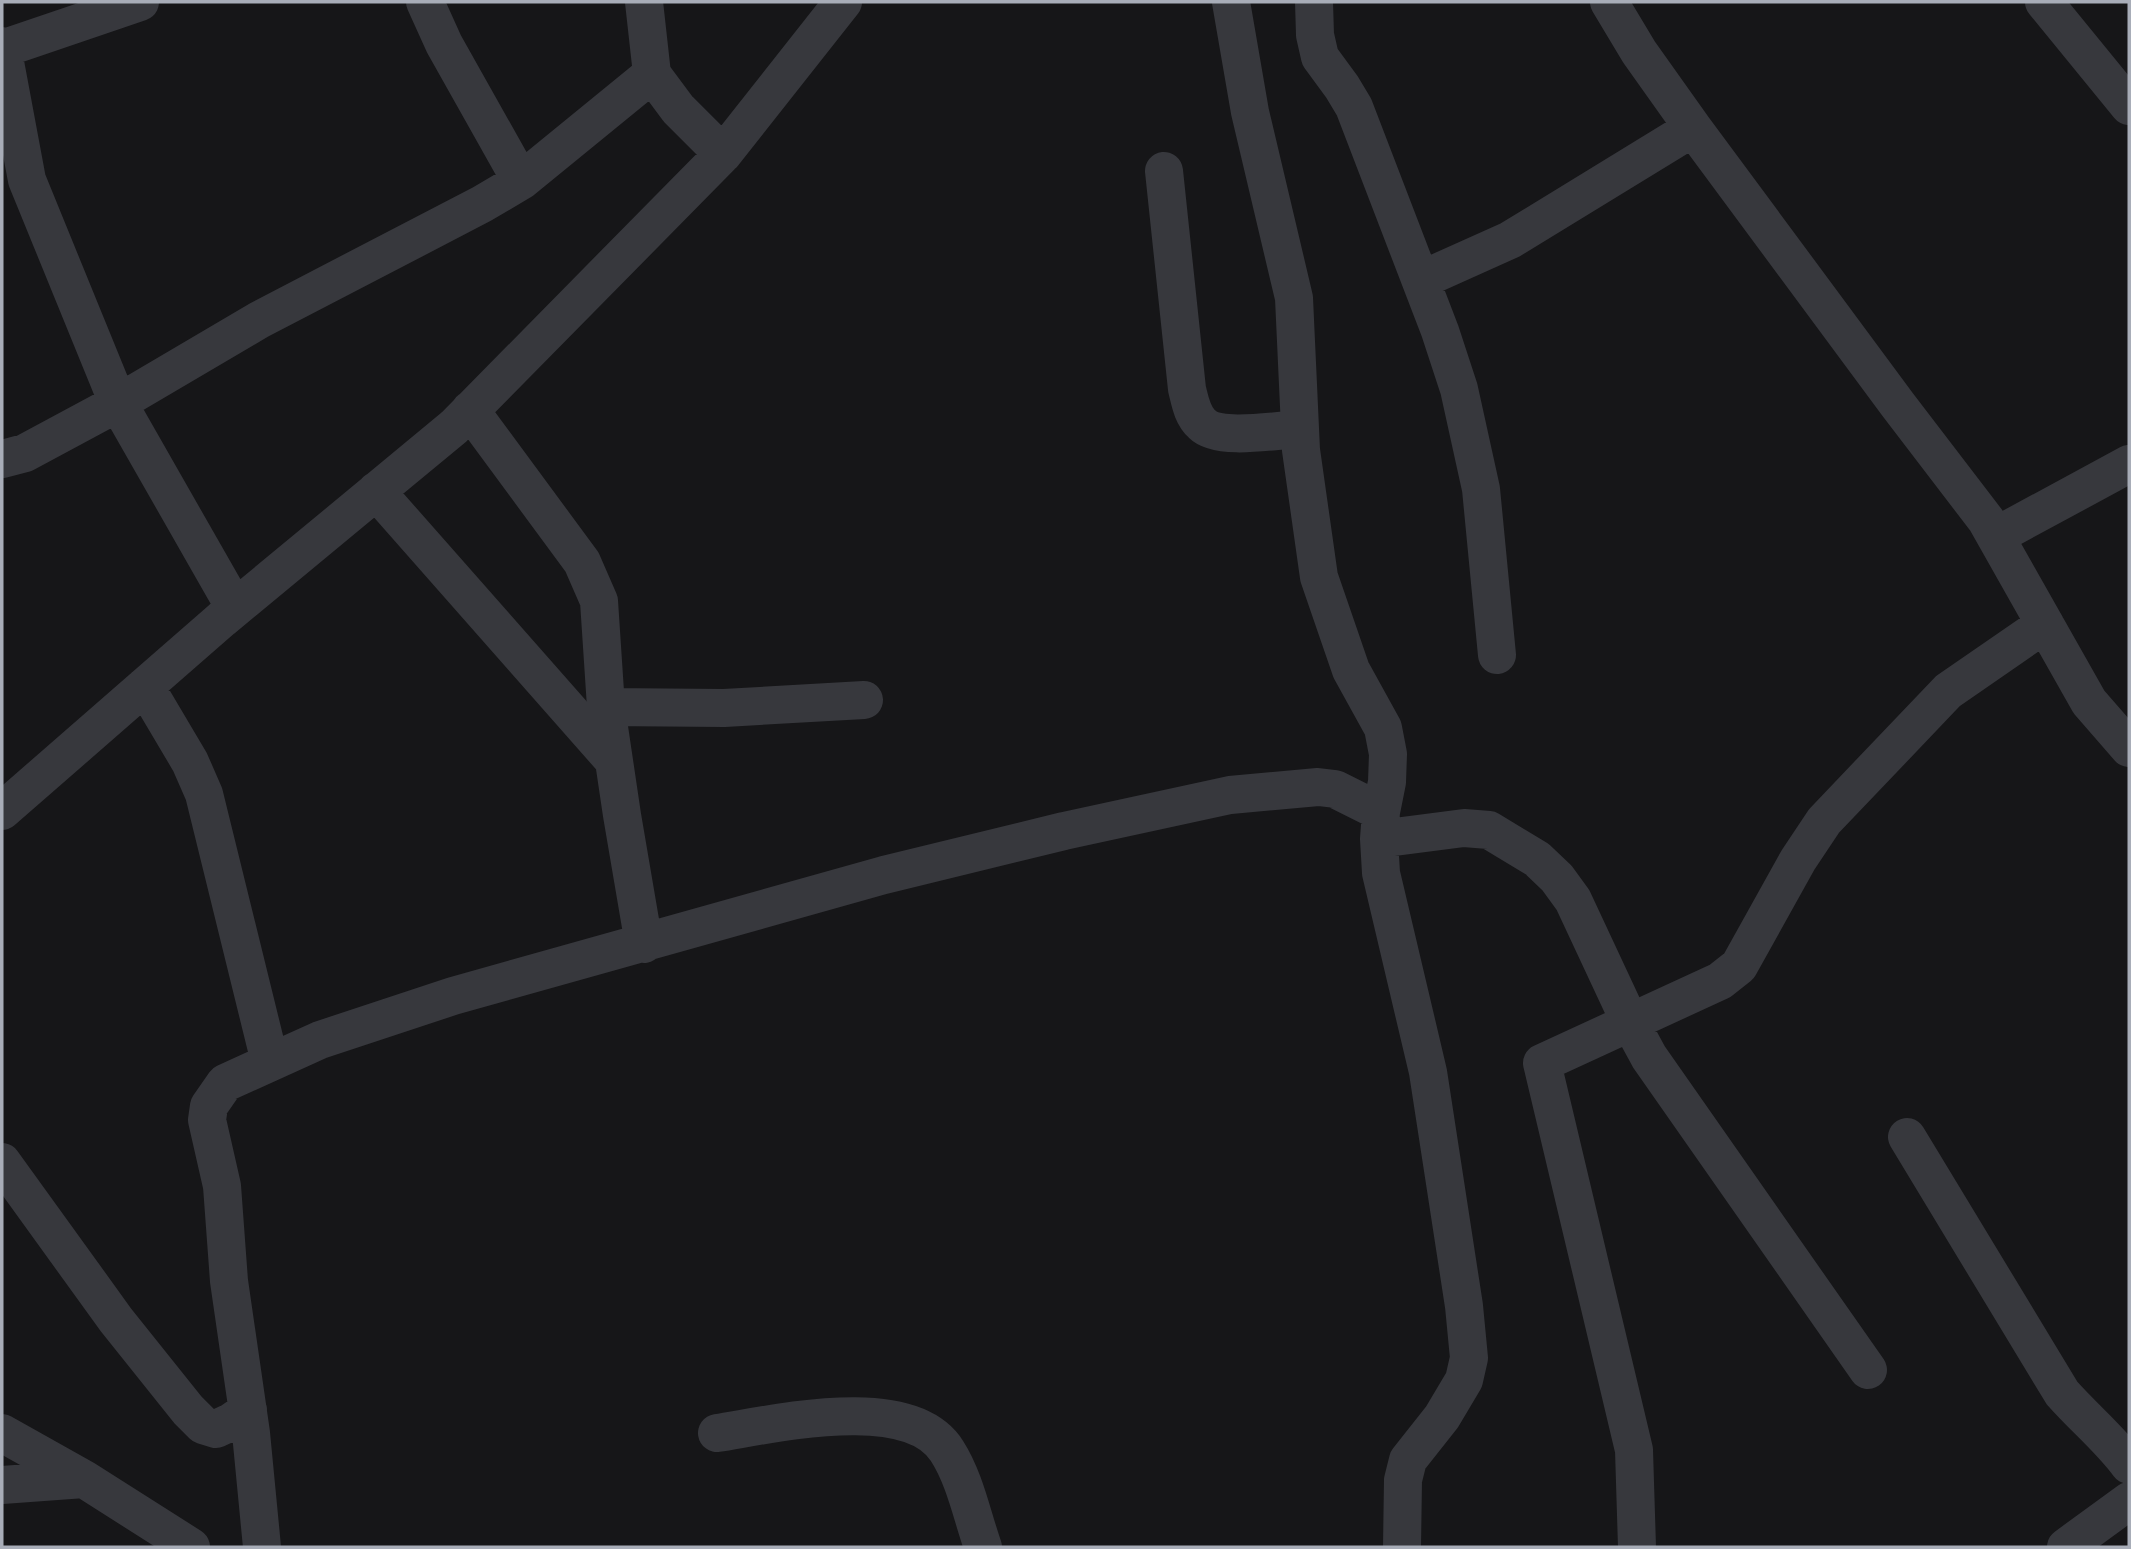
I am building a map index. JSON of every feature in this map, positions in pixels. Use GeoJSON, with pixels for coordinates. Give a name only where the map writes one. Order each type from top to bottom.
{"type":"FeatureCollection","features":[{"type":"Feature","properties":{"kind":"street"},"geometry":{"type":"LineString","coordinates":[[140,2],[2,48],[27,180],[118,403],[235,608]]}},
{"type":"Feature","properties":{"kind":"street"},"geometry":{"type":"LineString","coordinates":[[425,2],[444,44],[521,181]]}},
{"type":"Feature","properties":{"kind":"street"},"geometry":{"type":"LineString","coordinates":[[644,2],[652,74],[678,109],[723,154]]}},
{"type":"Feature","properties":{"kind":"street"},"geometry":{"type":"LineString","coordinates":[[2,811],[235,608],[454,427],[723,154],[844,2]]}},
{"type":"Feature","properties":{"kind":"street"},"geometry":{"type":"LineString","coordinates":[[1231,2],[1250,112],[1294,298],[1300,429],[1319,577],[1351,670],[1382,728],[1388,754],[1387,782],[1380,825],[1381,873],[1428,1072],[1464,1306],[1469,1358],[1464,1380],[1442,1417],[1408,1460],[1403,1480],[1402,1547]]}},
{"type":"Feature","properties":{"kind":"street"},"geometry":{"type":"LineString","coordinates":[[1314,2],[1315,35],[1320,57],[1354,107],[1421,280],[1459,389],[1481,489],[1497,655]]}},
{"type":"Feature","properties":{"kind":"street"},"geometry":{"type":"LineString","coordinates":[[1609,2],[1639,52],[1693,128],[1986,520],[2089,702],[2129,748]]}},
{"type":"Feature","properties":{"kind":"street"},"geometry":{"type":"LineString","coordinates":[[2044,2],[2129,106]]}},
{"type":"Feature","properties":{"kind":"street"},"geometry":{"type":"LineString","coordinates":[[2,459],[25,453],[118,403],[259,320],[521,181],[652,74]]}},
{"type":"Feature","properties":{"kind":"street"},"geometry":{"type":"LineString","coordinates":[[1421,280],[1510,240],[1693,128]]}},
{"type":"Feature","properties":{"kind":"street"},"geometry":{"type":"LineString","coordinates":[[1164,172],[1187,388],[1193,413],[1203,426],[1220,431],[1236,433],[1300,429]]}},
{"type":"Feature","properties":{"kind":"street"},"geometry":{"type":"LineString","coordinates":[[470,410],[582,562],[599,601],[614,761],[644,944]]}},
{"type":"Feature","properties":{"kind":"street"},"geometry":{"type":"LineString","coordinates":[[1996,536],[2129,464]]}},
{"type":"Feature","properties":{"kind":"street"},"geometry":{"type":"LineString","coordinates":[[376,491],[614,761]]}},
{"type":"Feature","properties":{"kind":"street"},"geometry":{"type":"LineString","coordinates":[[1637,1547],[1634,1450],[1542,1063],[1720,981],[1739,967],[1798,860],[1824,821],[1948,691],[2045,624]]}},
{"type":"Feature","properties":{"kind":"street"},"geometry":{"type":"LineString","coordinates":[[145,686],[190,762],[204,794],[270,1062]]}},
{"type":"Feature","properties":{"kind":"street"},"geometry":{"type":"LineString","coordinates":[[607,707],[724,708],[864,700]]}},
{"type":"Feature","properties":{"kind":"street"},"geometry":{"type":"LineString","coordinates":[[262,1547],[248,1410],[229,1281],[222,1186],[207,1120],[209,1106],[225,1083],[320,1040],[453,996],[884,875],[1230,795],[1318,787],[1335,789],[1380,825],[1489,830],[1537,859],[1557,878],[1573,900],[1649,1057],[1868,1370]]}},
{"type":"Feature","properties":{"kind":"street"},"geometry":{"type":"LineString","coordinates":[[1907,1137],[2062,1393],[2105,1435],[2129,1465]]}},
{"type":"Feature","properties":{"kind":"street"},"geometry":{"type":"LineString","coordinates":[[2,1162],[116,1320],[188,1410],[203,1425],[216,1429],[248,1410]]}},
{"type":"Feature","properties":{"kind":"street"},"geometry":{"type":"LineString","coordinates":[[717,1433],[832,1416],[896,1418],[916,1425],[935,1437],[947,1450],[983,1547]]}},
{"type":"Feature","properties":{"kind":"street"},"geometry":{"type":"LineString","coordinates":[[2,1433],[84,1479],[191,1547]]}},
{"type":"Feature","properties":{"kind":"street"},"geometry":{"type":"LineString","coordinates":[[2,1485],[84,1479]]}},
{"type":"Feature","properties":{"kind":"street"},"geometry":{"type":"LineString","coordinates":[[2066,1547],[2129,1502]]}}]}
